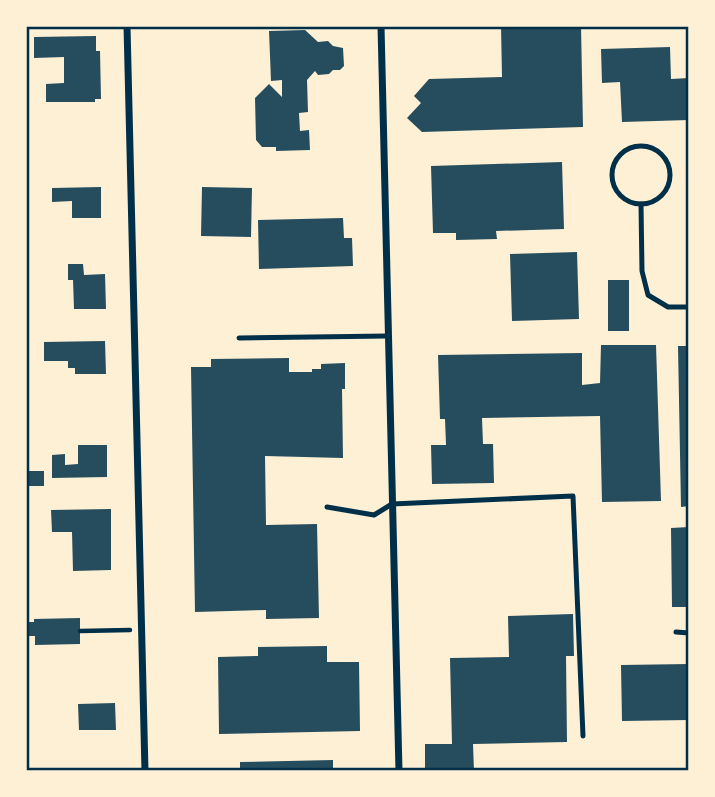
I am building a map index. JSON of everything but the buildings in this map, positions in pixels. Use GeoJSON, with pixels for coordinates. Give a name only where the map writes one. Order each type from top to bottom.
{"type":"FeatureCollection","features":[{"type":"Feature","properties":{"kind":"street"},"geometry":{"type":"LineString","coordinates":[[127,26],[145,771]]}},
{"type":"Feature","properties":{"kind":"street"},"geometry":{"type":"LineString","coordinates":[[381,26],[399,771]]}},
{"type":"Feature","properties":{"kind":"lane"},"geometry":{"type":"LineString","coordinates":[[640,145],[652,147],[661,154],[668,163],[670,174],[668,186],[662,195],[652,202],[641,204],[620,196],[611,175],[620,154],[640,145]]}},
{"type":"Feature","properties":{"kind":"lane"},"geometry":{"type":"LineString","coordinates":[[641,204],[642,271],[648,295],[668,307],[689,307]]}},
{"type":"Feature","properties":{"kind":"lane"},"geometry":{"type":"LineString","coordinates":[[239,338],[388,336]]}},
{"type":"Feature","properties":{"kind":"lane"},"geometry":{"type":"LineString","coordinates":[[327,507],[374,515],[392,504],[573,496],[583,736]]}},
{"type":"Feature","properties":{"kind":"lane"},"geometry":{"type":"LineString","coordinates":[[676,632],[689,633]]}},
{"type":"Feature","properties":{"kind":"path"},"geometry":{"type":"LineString","coordinates":[[80,631],[142,630]]}}]}
